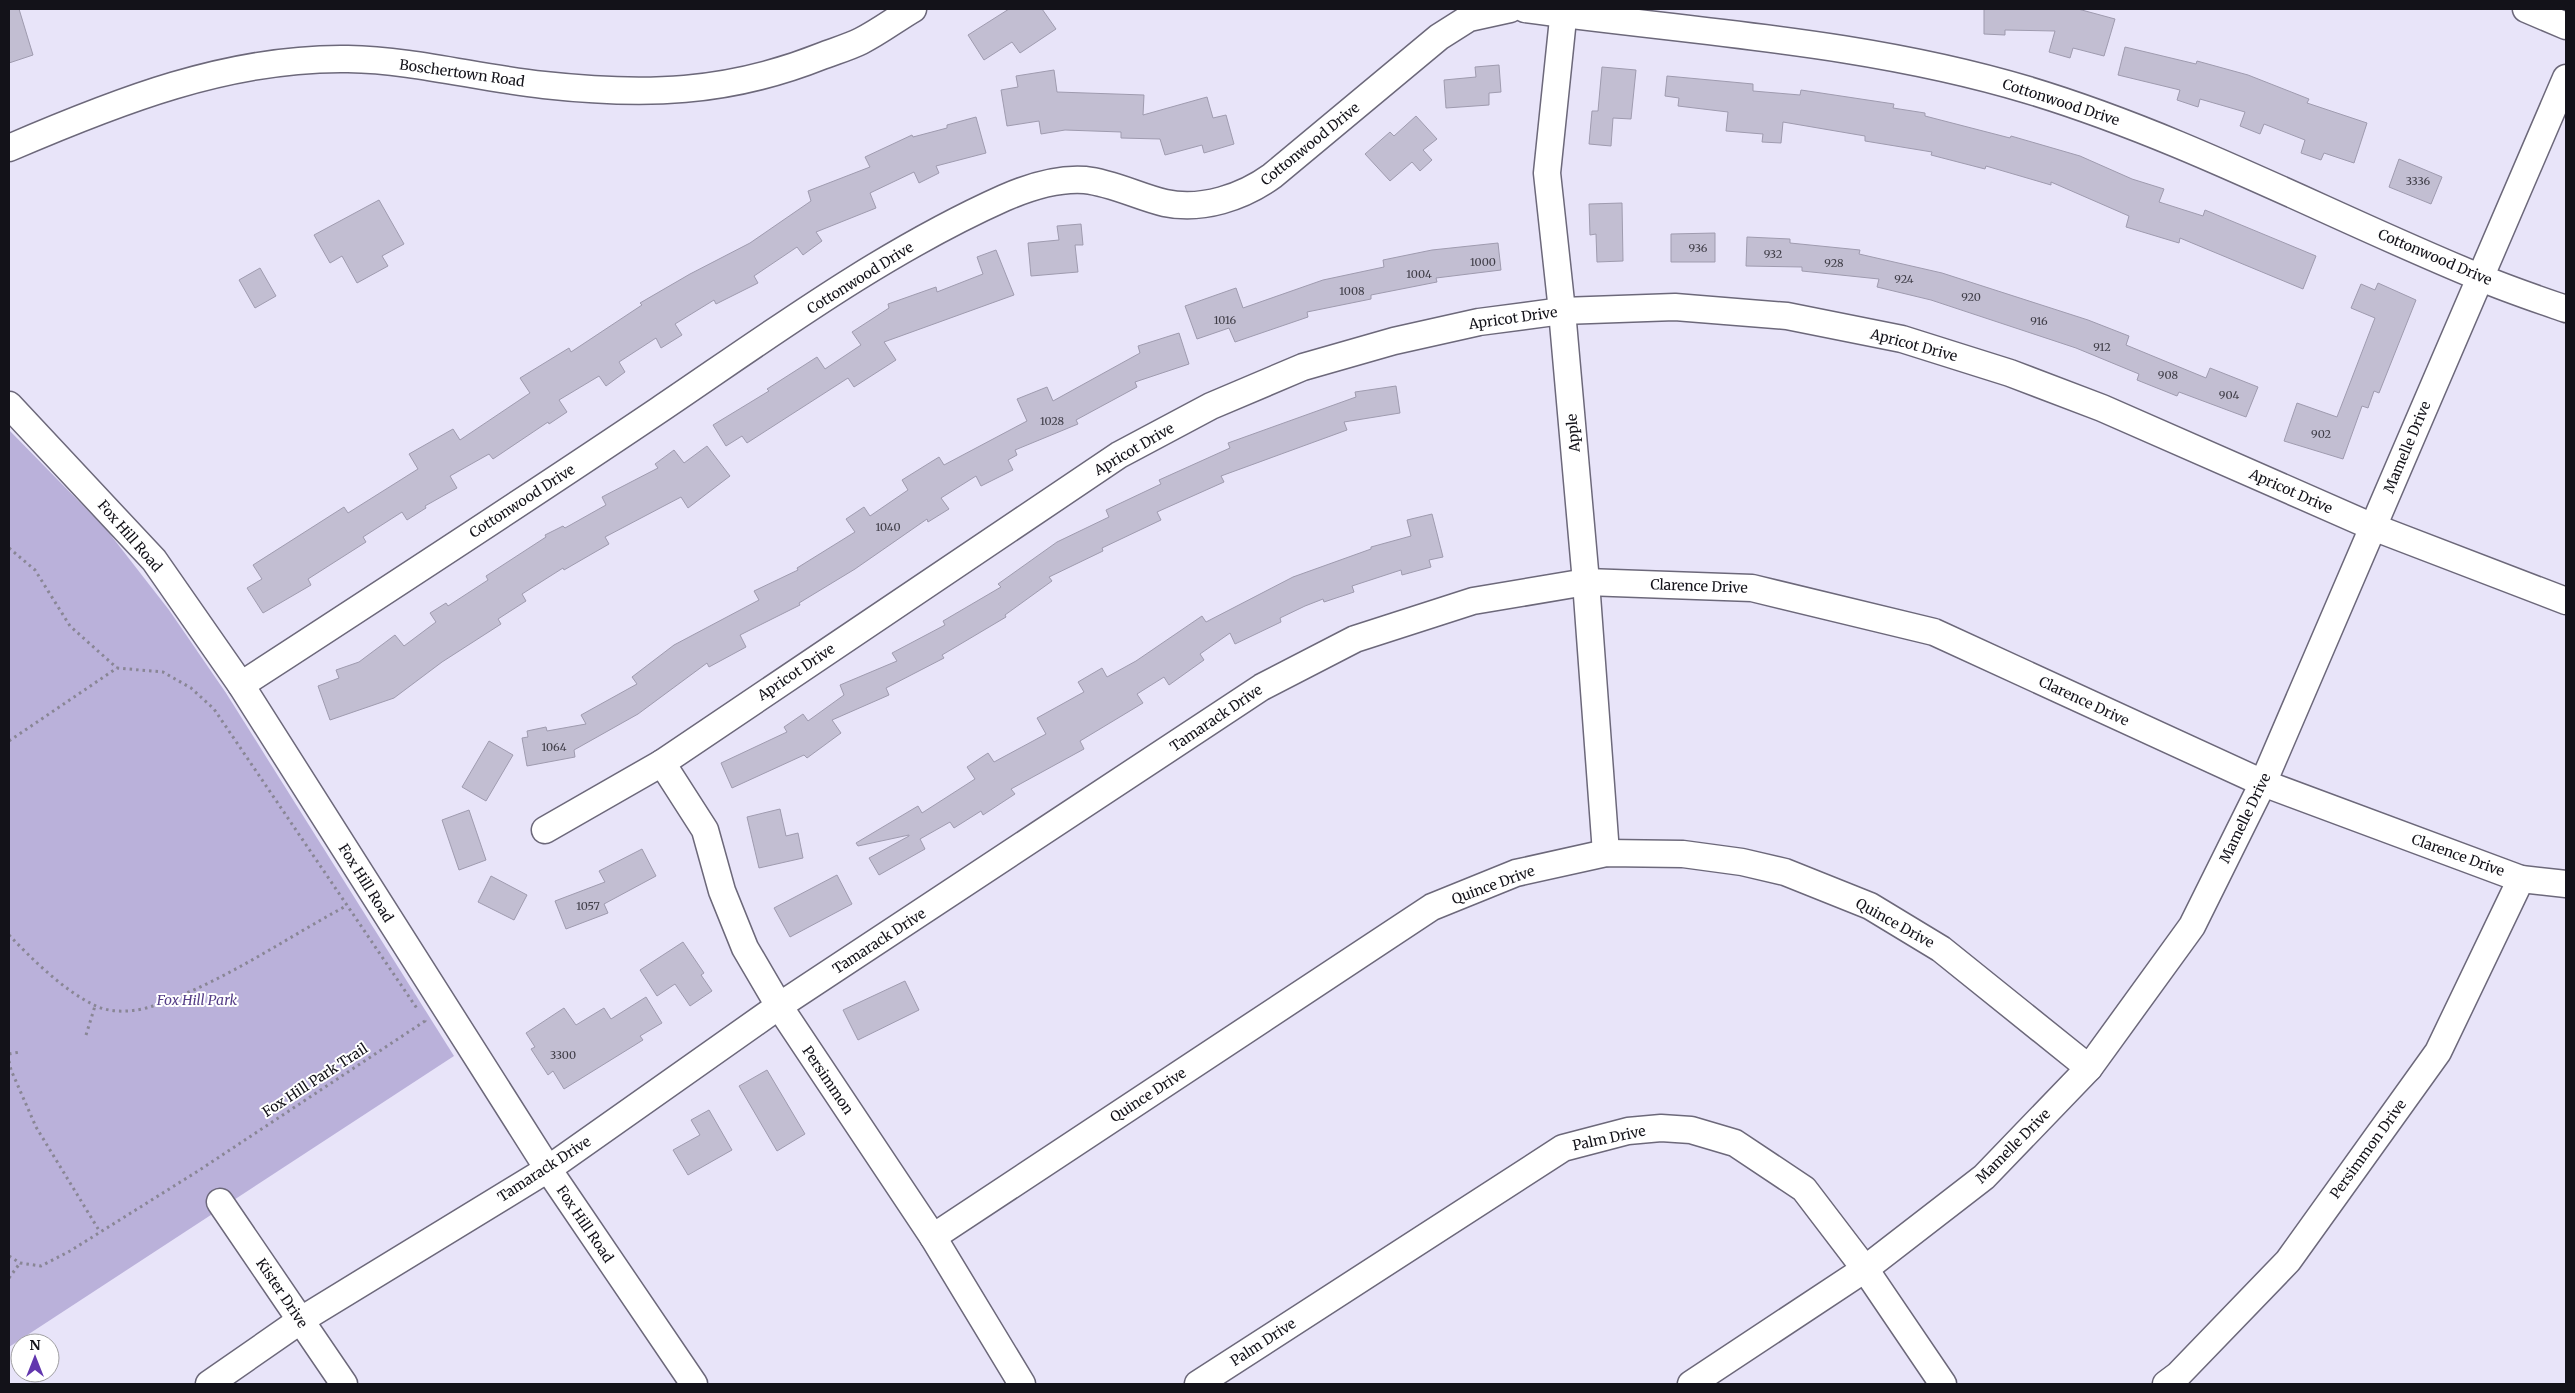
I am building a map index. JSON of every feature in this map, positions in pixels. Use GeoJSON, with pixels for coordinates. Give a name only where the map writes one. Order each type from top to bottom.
{"type":"FeatureCollection","features":[{"type":"Feature","properties":{"kind":"street","name":"Boschertown Road"},"geometry":{"type":"LineString","coordinates":[[9,148],[74,120],[185,81],[286,61],[349,59],[421,66],[543,85],[648,92],[700,89],[752,80],[808,62],[861,41],[913,9]]}},
{"type":"Feature","properties":{"kind":"street","name":"Cottonwood Drive"},"geometry":{"type":"LineString","coordinates":[[241,685],[532,495],[788,323],[900,252],[1004,198],[1033,187],[1060,182],[1085,180],[1167,203],[1197,205],[1237,196],[1257,187],[1272,176],[1438,37],[1469,18],[1510,9]]}},
{"type":"Feature","properties":{"kind":"street","name":"Cottonwood Drive"},"geometry":{"type":"LineString","coordinates":[[1524,9],[1564,11],[1859,51],[1934,65],[2027,90],[2122,121],[2480,278],[2566,309]]}},
{"type":"Feature","properties":{"kind":"street"},"geometry":{"type":"LineString","coordinates":[[2526,9],[2566,26]]}},
{"type":"Feature","properties":{"kind":"street","name":"Apple"},"geometry":{"type":"LineString","coordinates":[[1564,11],[1547,173],[1562,311],[1586,582],[1606,852]]}},
{"type":"Feature","properties":{"kind":"street","name":"Mamelle Drive"},"geometry":{"type":"LineString","coordinates":[[1691,1384],[1865,1269],[1984,1177],[2089,1068],[2192,926],[2263,782],[2566,78]]}},
{"type":"Feature","properties":{"kind":"street","name":"Apricot Drive"},"geometry":{"type":"LineString","coordinates":[[545,830],[662,763],[1119,455],[1211,406],[1303,367],[1394,341],[1479,322],[1562,311],[1675,307],[1769,314],[1788,316],[1902,340],[2010,373],[2093,405],[2373,526],[2566,601]]}},
{"type":"Feature","properties":{"kind":"street","name":"Fox Hill Road"},"geometry":{"type":"LineString","coordinates":[[9,405],[154,560],[241,685],[548,1168],[694,1384]]}},
{"type":"Feature","properties":{"kind":"street","name":"Clarence Drive"},"geometry":{"type":"LineString","coordinates":[[1586,582],[1752,588],[1934,632],[2263,782],[2521,879],[2566,884]]}},
{"type":"Feature","properties":{"kind":"street","name":"Tamarack Drive"},"geometry":{"type":"LineString","coordinates":[[209,1384],[301,1320],[548,1168],[779,1006],[1262,687],[1355,639],[1473,601],[1586,582]]}},
{"type":"Feature","properties":{"kind":"street","name":"Persimmon"},"geometry":{"type":"LineString","coordinates":[[662,763],[705,830],[722,891],[745,948],[779,1006],[933,1237],[1022,1384]]}},
{"type":"Feature","properties":{"kind":"street","name":"Quince Drive"},"geometry":{"type":"LineString","coordinates":[[933,1237],[1432,907],[1516,873],[1606,852],[1683,854],[1742,862],[1785,872],[1870,906],[1941,949],[2089,1068]]}},
{"type":"Feature","properties":{"kind":"street","name":"Persimmon Drive"},"geometry":{"type":"LineString","coordinates":[[2166,1384],[2178,1375],[2288,1261],[2438,1052],[2521,879]]}},
{"type":"Feature","properties":{"kind":"street","name":"Palm Drive"},"geometry":{"type":"LineString","coordinates":[[1198,1384],[1562,1148],[1628,1131],[1661,1128],[1692,1130],[1735,1143],[1804,1190],[1865,1269],[1943,1384]]}},
{"type":"Feature","properties":{"kind":"street","name":"Kister Drive"},"geometry":{"type":"LineString","coordinates":[[220,1202],[344,1384]]}},
{"type":"Feature","properties":{"kind":"path"},"geometry":{"type":"LineString","coordinates":[[9,548],[35,570],[70,626],[117,668],[9,741]]}},
{"type":"Feature","properties":{"kind":"path","name":"Fox Hill Park Trail"},"geometry":{"type":"LineString","coordinates":[[9,1256],[20,1263],[41,1266],[100,1232],[425,1021],[214,709],[191,688],[163,672],[117,668]]}},
{"type":"Feature","properties":{"kind":"path"},"geometry":{"type":"LineString","coordinates":[[9,935],[36,962],[95,1006],[123,1012],[152,1006],[211,981],[346,906]]}},
{"type":"Feature","properties":{"kind":"path"},"geometry":{"type":"LineString","coordinates":[[86,1035],[95,1006]]}},
{"type":"Feature","properties":{"kind":"path"},"geometry":{"type":"LineString","coordinates":[[9,1054],[20,1052]]}},
{"type":"Feature","properties":{"kind":"path"},"geometry":{"type":"LineString","coordinates":[[9,1061],[10,1070],[36,1127],[100,1232]]}},
{"type":"Feature","properties":{"kind":"path"},"geometry":{"type":"LineString","coordinates":[[9,1278],[20,1263]]}},
{"type":"Feature","properties":{"kind":"green space","name":"Fox Hill Park"},"geometry":{"type":"Polygon","coordinates":[[[9,430],[106,529],[169,610],[226,693],[454,1056],[30,1333],[10,1333],[9,1347],[9,430]]]}},
{"type":"Feature","properties":{"kind":"building"},"geometry":{"type":"Polygon","coordinates":[[[9,9],[19,9],[33,55],[9,63],[9,9]]]}},
{"type":"Feature","properties":{"kind":"building"},"geometry":{"type":"Polygon","coordinates":[[[1009,9],[1042,9],[1056,29],[1020,53],[1012,42],[984,60],[968,35],[1009,9]]]}},
{"type":"Feature","properties":{"kind":"building"},"geometry":{"type":"Polygon","coordinates":[[[1984,9],[2078,9],[2115,19],[2104,56],[2073,48],[2070,58],[2049,52],[2055,31],[2005,30],[2005,35],[1984,34],[1984,9]]]}},
{"type":"Feature","properties":{"kind":"building"},"geometry":{"type":"Polygon","coordinates":[[[2125,47],[2196,64],[2197,61],[2248,75],[2309,99],[2307,103],[2367,123],[2354,163],[2324,153],[2321,160],[2301,153],[2305,140],[2264,124],[2260,134],[2240,126],[2245,112],[2200,99],[2198,107],[2177,100],[2180,90],[2118,75],[2125,47]]]}},
{"type":"Feature","properties":{"kind":"building"},"geometry":{"type":"Polygon","coordinates":[[[1499,65],[1501,92],[1489,93],[1489,105],[1446,108],[1444,80],[1476,77],[1475,67],[1499,65]]]}},
{"type":"Feature","properties":{"kind":"building"},"geometry":{"type":"Polygon","coordinates":[[[1602,67],[1636,70],[1631,119],[1613,118],[1611,146],[1589,144],[1592,111],[1598,111],[1602,67]]]}},
{"type":"Feature","properties":{"kind":"building"},"geometry":{"type":"Polygon","coordinates":[[[1054,70],[1057,92],[1144,95],[1143,115],[1207,97],[1213,118],[1226,115],[1234,144],[1204,153],[1202,145],[1165,155],[1160,139],[1121,138],[1121,132],[1065,130],[1041,134],[1039,121],[1007,126],[1001,90],[1018,87],[1016,76],[1054,70]]]}},
{"type":"Feature","properties":{"kind":"building"},"geometry":{"type":"Polygon","coordinates":[[[1667,76],[1753,84],[1753,91],[1800,95],[1801,90],[1894,104],[1893,108],[1925,113],[1925,116],[2010,138],[2011,136],[2080,156],[2132,179],[2164,189],[2159,202],[2203,216],[2205,210],[2316,256],[2303,289],[2180,238],[2179,243],[2126,227],[2129,216],[2051,182],[2051,185],[1986,166],[1985,169],[1931,155],[1932,152],[1865,141],[1865,136],[1783,122],[1781,143],[1762,142],[1763,134],[1726,131],[1728,112],[1678,106],[1679,98],[1665,96],[1667,76]]]}},
{"type":"Feature","properties":{"kind":"building"},"geometry":{"type":"Polygon","coordinates":[[[1416,116],[1437,139],[1423,150],[1432,160],[1420,171],[1412,162],[1390,181],[1365,154],[1390,132],[1394,136],[1416,116]]]}},
{"type":"Feature","properties":{"kind":"building"},"geometry":{"type":"Polygon","coordinates":[[[976,117],[986,153],[936,166],[939,173],[919,183],[914,172],[870,193],[876,208],[816,232],[822,241],[803,255],[797,247],[754,276],[758,283],[716,304],[714,300],[675,324],[682,335],[661,348],[656,338],[619,362],[625,372],[606,386],[599,376],[559,400],[567,412],[549,424],[548,422],[493,459],[489,454],[450,476],[457,488],[425,506],[426,508],[407,520],[402,512],[363,537],[366,542],[308,579],[311,585],[263,613],[247,588],[262,579],[253,565],[344,507],[348,513],[418,469],[409,454],[453,429],[460,440],[530,393],[520,378],[569,348],[571,352],[642,305],[640,303],[690,274],[750,243],[811,201],[808,191],[870,167],[865,157],[912,135],[913,137],[947,128],[947,125],[976,117]]]}},
{"type":"Feature","properties":{"kind":"building"},"geometry":{"type":"Polygon","coordinates":[[[2399,159],[2442,177],[2431,204],[2389,187],[2399,159]]]}},
{"type":"Feature","properties":{"kind":"building"},"geometry":{"type":"Polygon","coordinates":[[[379,200],[404,244],[382,256],[388,266],[357,283],[342,256],[330,263],[314,235],[379,200]]]}},
{"type":"Feature","properties":{"kind":"building"},"geometry":{"type":"Polygon","coordinates":[[[1622,203],[1623,261],[1597,262],[1596,234],[1590,235],[1589,204],[1622,203]]]}},
{"type":"Feature","properties":{"kind":"building"},"geometry":{"type":"Polygon","coordinates":[[[1081,224],[1083,245],[1075,245],[1078,272],[1031,276],[1028,243],[1059,240],[1057,226],[1081,224]]]}},
{"type":"Feature","properties":{"kind":"building"},"geometry":{"type":"Polygon","coordinates":[[[1715,233],[1715,262],[1671,262],[1671,234],[1715,233]]]}},
{"type":"Feature","properties":{"kind":"building"},"geometry":{"type":"Polygon","coordinates":[[[1747,237],[1790,239],[1790,243],[1860,250],[1859,254],[1942,273],[2088,320],[2129,336],[2126,345],[2206,378],[2210,368],[2258,387],[2246,417],[2179,392],[2177,396],[2137,380],[2139,374],[2076,348],[1931,300],[1877,287],[1879,279],[1802,271],[1802,267],[1746,266],[1747,237]]]}},
{"type":"Feature","properties":{"kind":"building"},"geometry":{"type":"Polygon","coordinates":[[[1498,243],[1501,270],[1436,278],[1437,282],[1371,295],[1371,299],[1307,312],[1308,317],[1235,342],[1229,328],[1197,339],[1185,306],[1236,288],[1243,308],[1323,280],[1384,267],[1383,260],[1432,250],[1498,243]]]}},
{"type":"Feature","properties":{"kind":"building"},"geometry":{"type":"Polygon","coordinates":[[[996,250],[1014,295],[884,342],[896,360],[854,387],[848,378],[747,443],[742,436],[726,446],[713,425],[769,391],[767,389],[817,357],[825,369],[861,345],[852,332],[889,308],[888,304],[936,287],[937,292],[983,274],[977,257],[996,250]]]}},
{"type":"Feature","properties":{"kind":"building"},"geometry":{"type":"Polygon","coordinates":[[[260,268],[276,296],[255,308],[239,280],[260,268]]]}},
{"type":"Feature","properties":{"kind":"building"},"geometry":{"type":"Polygon","coordinates":[[[2378,283],[2416,300],[2379,393],[2374,391],[2368,408],[2362,406],[2343,459],[2284,441],[2297,403],[2337,417],[2375,318],[2351,308],[2361,284],[2375,290],[2378,283]]]}},
{"type":"Feature","properties":{"kind":"building"},"geometry":{"type":"Polygon","coordinates":[[[1179,333],[1189,364],[1135,382],[1137,387],[1076,420],[1078,424],[1015,450],[1017,455],[1008,460],[1013,470],[981,486],[976,476],[941,498],[949,509],[928,522],[927,519],[855,569],[799,603],[800,605],[740,635],[746,647],[709,667],[707,663],[638,714],[574,750],[575,757],[527,766],[522,738],[528,737],[527,731],[546,727],[547,731],[586,724],[581,715],[637,684],[632,677],[674,645],[759,600],[754,591],[798,570],[797,568],[855,532],[846,519],[864,507],[870,516],[908,490],[902,480],[939,457],[944,465],[1027,421],[1017,399],[1047,387],[1053,401],[1140,353],[1138,346],[1179,333]]]}},
{"type":"Feature","properties":{"kind":"building"},"geometry":{"type":"Polygon","coordinates":[[[1396,386],[1400,413],[1344,422],[1347,430],[1221,476],[1224,482],[1157,512],[1161,520],[1102,548],[1103,551],[1049,577],[1052,581],[1005,615],[1006,617],[942,655],[944,658],[886,688],[889,695],[832,720],[841,733],[807,758],[804,755],[732,788],[721,763],[787,732],[784,727],[803,714],[808,721],[844,695],[840,685],[897,661],[892,653],[945,625],[943,621],[1001,587],[998,584],[1057,542],[1109,517],[1106,510],[1161,484],[1159,480],[1230,448],[1228,443],[1356,397],[1355,392],[1396,386]]]}},
{"type":"Feature","properties":{"kind":"building"},"geometry":{"type":"Polygon","coordinates":[[[707,446],[730,476],[688,508],[681,497],[605,537],[609,544],[564,570],[563,568],[522,594],[526,601],[498,619],[501,624],[442,662],[394,698],[330,720],[318,686],[339,678],[336,670],[359,662],[395,635],[404,646],[436,622],[430,613],[446,603],[448,606],[488,580],[486,576],[546,537],[545,535],[563,526],[565,528],[606,505],[602,497],[658,468],[655,464],[674,450],[684,463],[707,446]]]}},
{"type":"Feature","properties":{"kind":"building"},"geometry":{"type":"Polygon","coordinates":[[[1432,514],[1443,557],[1429,560],[1431,567],[1402,575],[1401,570],[1352,586],[1354,592],[1324,602],[1323,599],[1305,606],[1280,618],[1281,622],[1235,644],[1230,633],[1200,654],[1204,660],[1169,685],[1164,677],[1137,694],[1143,703],[1080,741],[1084,749],[1011,789],[1015,794],[983,815],[981,811],[954,828],[950,822],[920,839],[925,849],[879,875],[869,858],[909,835],[858,846],[856,843],[918,806],[922,813],[975,779],[967,767],[988,753],[994,762],[1046,734],[1037,718],[1084,692],[1078,682],[1102,668],[1107,677],[1136,661],[1202,616],[1206,622],[1293,577],[1371,549],[1371,547],[1411,536],[1407,520],[1432,514]]]}},
{"type":"Feature","properties":{"kind":"building"},"geometry":{"type":"Polygon","coordinates":[[[489,741],[513,755],[486,801],[462,787],[489,741]]]}},
{"type":"Feature","properties":{"kind":"building"},"geometry":{"type":"Polygon","coordinates":[[[780,809],[786,836],[798,833],[803,858],[759,868],[747,817],[780,809]]]}},
{"type":"Feature","properties":{"kind":"building"},"geometry":{"type":"Polygon","coordinates":[[[469,810],[486,860],[459,870],[442,820],[469,810]]]}},
{"type":"Feature","properties":{"kind":"building"},"geometry":{"type":"Polygon","coordinates":[[[642,849],[656,876],[604,904],[608,913],[566,929],[555,901],[605,882],[599,871],[642,849]]]}},
{"type":"Feature","properties":{"kind":"building"},"geometry":{"type":"Polygon","coordinates":[[[837,875],[852,904],[790,937],[774,908],[837,875]]]}},
{"type":"Feature","properties":{"kind":"building"},"geometry":{"type":"Polygon","coordinates":[[[491,876],[527,895],[514,920],[478,902],[491,876]]]}},
{"type":"Feature","properties":{"kind":"building"},"geometry":{"type":"Polygon","coordinates":[[[683,942],[704,973],[701,975],[712,991],[690,1006],[675,984],[657,996],[640,970],[683,942]]]}},
{"type":"Feature","properties":{"kind":"building"},"geometry":{"type":"Polygon","coordinates":[[[905,981],[919,1010],[858,1040],[843,1010],[905,981]]]}},
{"type":"Feature","properties":{"kind":"building"},"geometry":{"type":"Polygon","coordinates":[[[646,997],[662,1023],[640,1036],[643,1040],[564,1089],[553,1071],[548,1075],[531,1049],[535,1047],[526,1033],[564,1008],[576,1025],[604,1008],[611,1019],[646,997]]]}},
{"type":"Feature","properties":{"kind":"building"},"geometry":{"type":"Polygon","coordinates":[[[767,1070],[805,1134],[777,1151],[739,1086],[767,1070]]]}},
{"type":"Feature","properties":{"kind":"building"},"geometry":{"type":"Polygon","coordinates":[[[709,1110],[732,1150],[688,1175],[673,1150],[700,1135],[691,1120],[709,1110]]]}}]}
